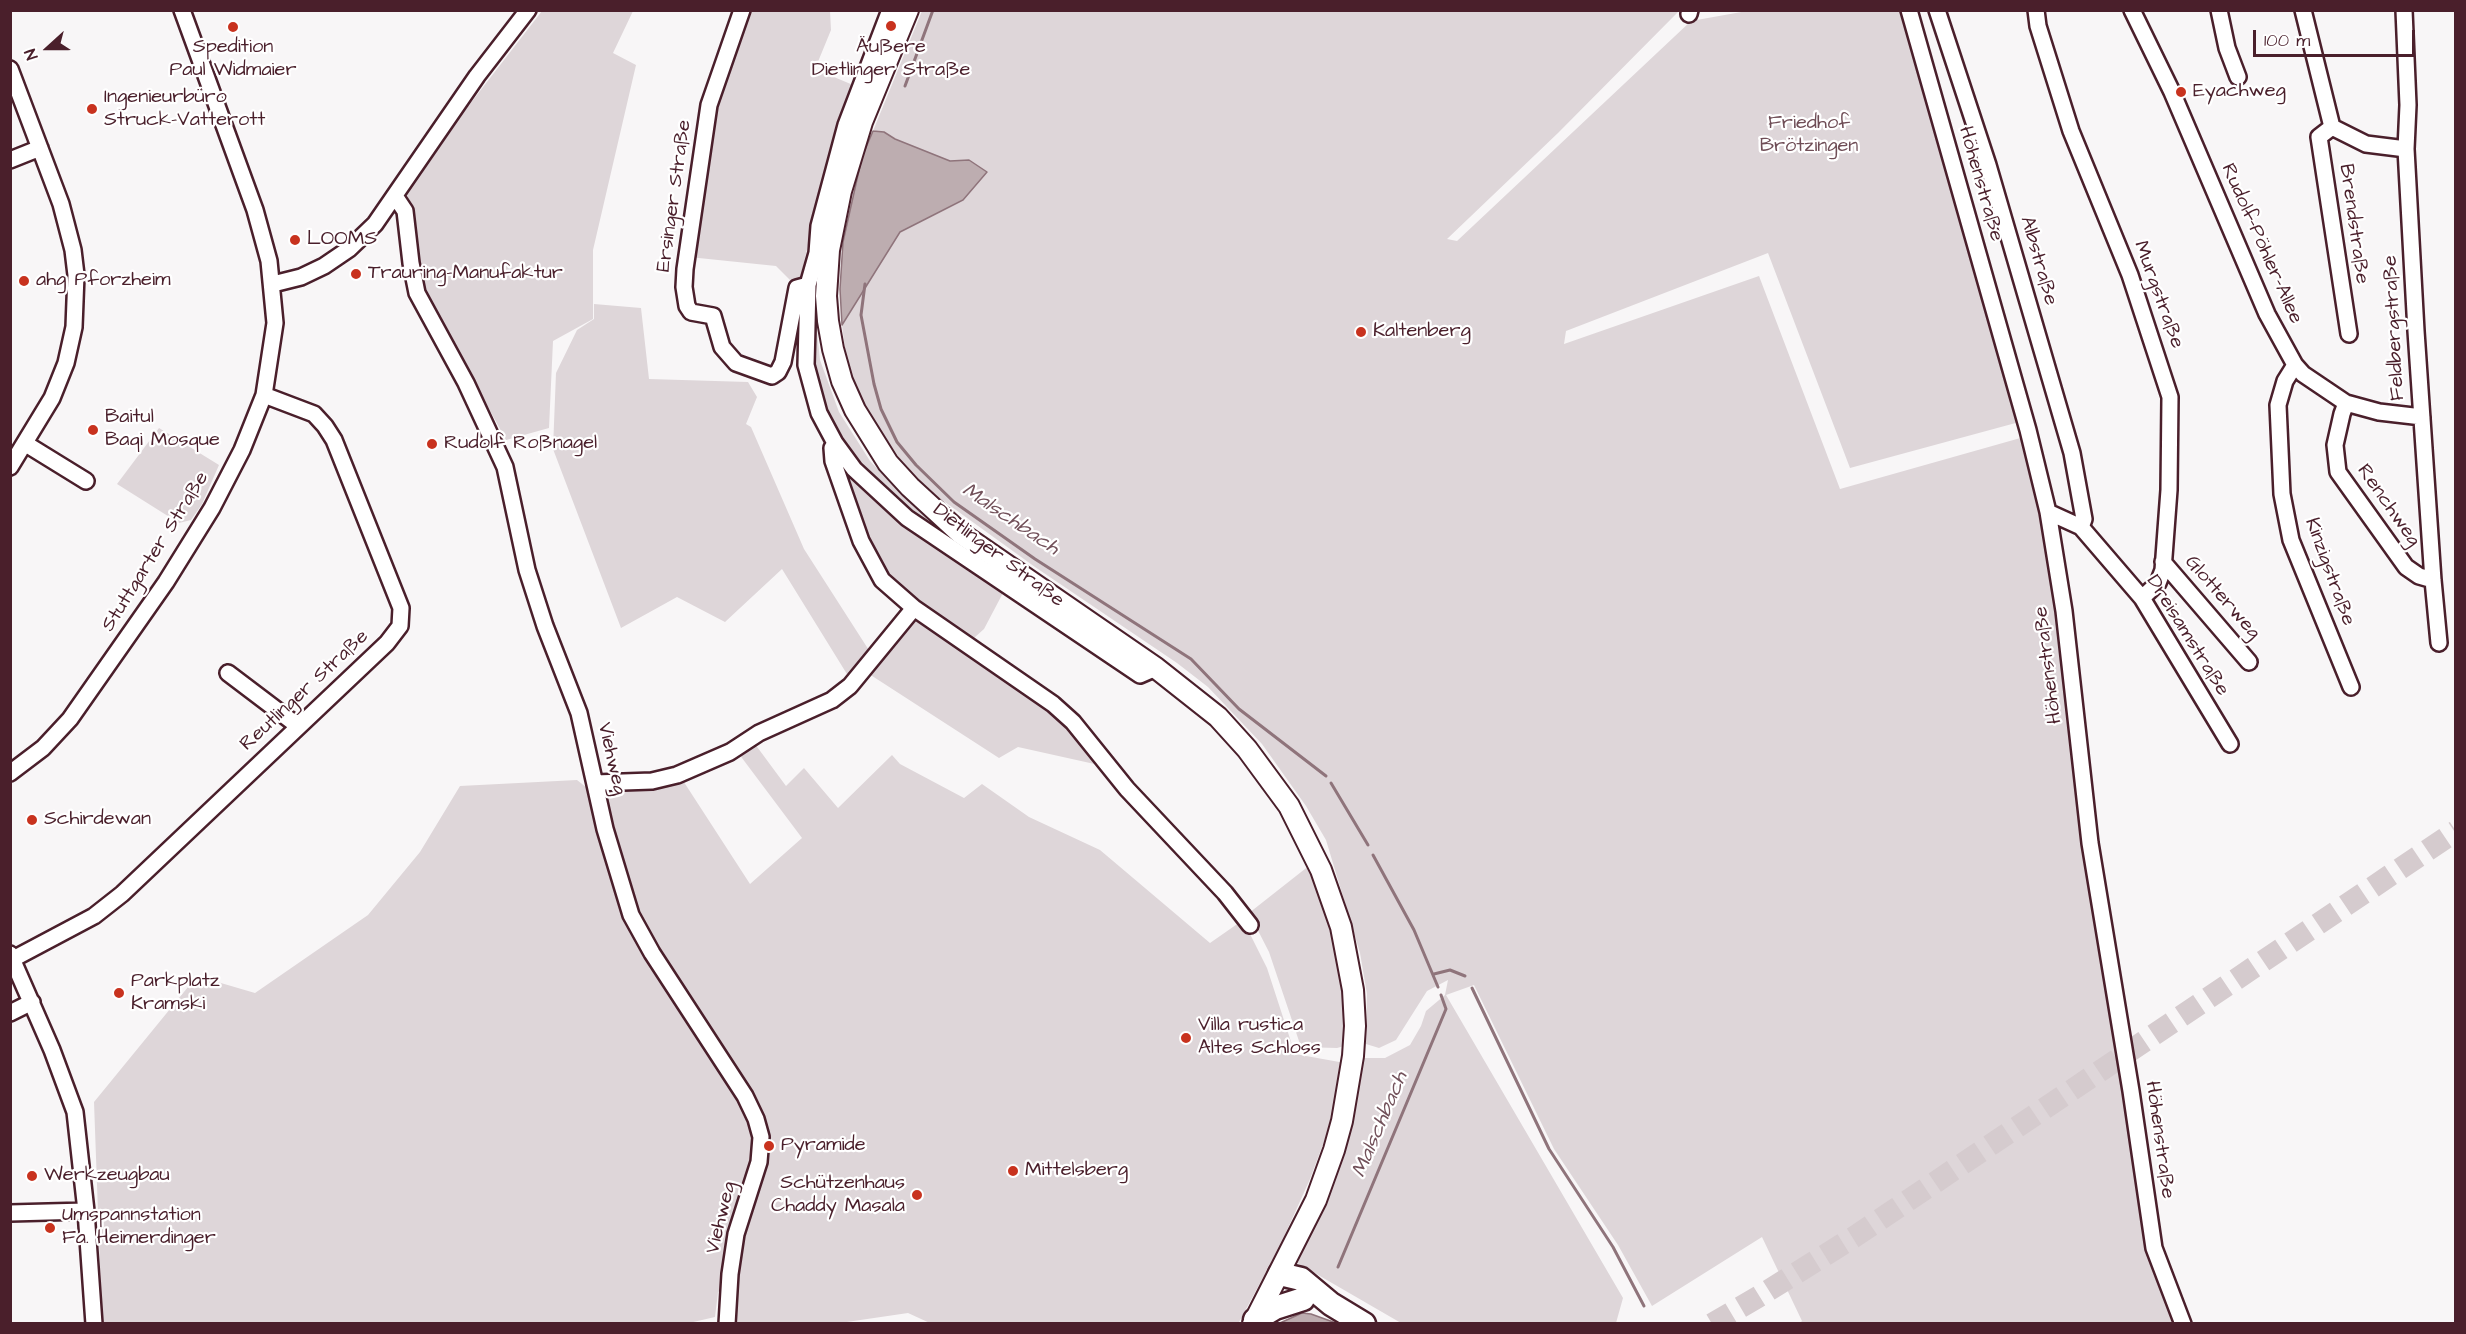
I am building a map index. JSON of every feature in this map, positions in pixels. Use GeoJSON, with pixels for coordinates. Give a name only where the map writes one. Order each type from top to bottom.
{"type":"FeatureCollection","features":[{"type":"Feature","properties":{"kind":"highway"},"geometry":{"type":"LineString","coordinates":[[1280,1274],[1285,1287],[1303,1299],[1330,1304]]}},
{"type":"Feature","properties":{"kind":"highway"},"geometry":{"type":"LineString","coordinates":[[1280,1274],[1301,1279],[1330,1304],[1364,1323]]}},
{"type":"Feature","properties":{"kind":"highway"},"geometry":{"type":"LineString","coordinates":[[1254,1322],[1275,1308],[1303,1299]]}},
{"type":"Feature","properties":{"kind":"main road","name":"Dietlinger Straße"},"geometry":{"type":"LineString","coordinates":[[908,10],[862,122],[834,222],[829,250],[826,296],[833,349],[842,381],[855,410],[883,455],[910,487],[960,533],[1156,668],[1218,717],[1247,749],[1289,806],[1306,837],[1332,896],[1348,957],[1355,1026],[1353,1056],[1342,1121],[1316,1200],[1254,1322]]}},
{"type":"Feature","properties":{"kind":"street","name":"Stuttgarter Straße"},"geometry":{"type":"LineString","coordinates":[[10,772],[43,748],[70,719],[166,582],[212,508],[242,450],[264,395],[274,339],[273,284],[269,261],[255,210],[182,10]]}},
{"type":"Feature","properties":{"kind":"street"},"geometry":{"type":"LineString","coordinates":[[273,284],[314,272],[349,249],[375,224],[477,76],[528,10]]}},
{"type":"Feature","properties":{"kind":"street","name":"Ersinger Straße"},"geometry":{"type":"LineString","coordinates":[[742,10],[709,105],[688,241],[684,287],[689,309],[692,312],[713,316],[726,354],[742,366],[772,376]]}},
{"type":"Feature","properties":{"kind":"street","name":"Dietlinger Straße"},"geometry":{"type":"LineString","coordinates":[[890,10],[846,125],[819,226],[817,253],[808,285],[807,371],[819,413],[835,443],[855,469],[907,518],[1140,675],[1156,668]]}},
{"type":"Feature","properties":{"kind":"street","name":"Höhenstraße"},"geometry":{"type":"LineString","coordinates":[[1909,10],[2028,430],[2048,512],[2064,611],[2091,843],[2154,1248],[2183,1323]]}},
{"type":"Feature","properties":{"kind":"street","name":"Albstraße"},"geometry":{"type":"LineString","coordinates":[[1937,10],[1988,165],[2069,442],[2084,519],[2081,527]]}},
{"type":"Feature","properties":{"kind":"street","name":"Murgstraße"},"geometry":{"type":"LineString","coordinates":[[2036,10],[2038,26],[2071,131],[2130,275],[2170,397],[2169,490],[2163,570],[2158,583],[2142,598]]}},
{"type":"Feature","properties":{"kind":"street","name":"Rudolf-Pöhler-Allee"},"geometry":{"type":"LineString","coordinates":[[2132,10],[2172,92],[2267,314],[2295,364],[2303,374],[2346,403],[2379,412],[2422,417]]}},
{"type":"Feature","properties":{"kind":"street"},"geometry":{"type":"LineString","coordinates":[[2219,10],[2227,48],[2238,76]]}},
{"type":"Feature","properties":{"kind":"street"},"geometry":{"type":"LineString","coordinates":[[2303,10],[2332,127]]}},
{"type":"Feature","properties":{"kind":"street","name":"Feldbergstraße"},"geometry":{"type":"LineString","coordinates":[[2404,10],[2408,105],[2406,149],[2422,417],[2439,643]]}},
{"type":"Feature","properties":{"kind":"street"},"geometry":{"type":"LineString","coordinates":[[10,69],[70,234],[75,263],[76,309],[70,345],[60,381],[26,444],[10,467]]}},
{"type":"Feature","properties":{"kind":"street","name":"Brendstraße"},"geometry":{"type":"LineString","coordinates":[[2349,334],[2319,137],[2332,127],[2366,144],[2406,149]]}},
{"type":"Feature","properties":{"kind":"street"},"geometry":{"type":"LineString","coordinates":[[10,159],[40,148]]}},
{"type":"Feature","properties":{"kind":"street","name":"Viehweg"},"geometry":{"type":"LineString","coordinates":[[394,196],[405,211],[417,293],[466,383],[506,466],[527,570],[545,626],[579,713],[605,829],[631,915],[652,953],[745,1096],[756,1119],[761,1137],[759,1162],[736,1234],[730,1274],[727,1323]]}},
{"type":"Feature","properties":{"kind":"street","name":"Dietlinger Straße"},"geometry":{"type":"LineString","coordinates":[[772,376],[778,372],[783,362],[797,288],[808,285]]}},
{"type":"Feature","properties":{"kind":"street","name":"Kinzigstraße"},"geometry":{"type":"LineString","coordinates":[[2295,364],[2285,381],[2278,405],[2282,494],[2291,540],[2351,687]]}},
{"type":"Feature","properties":{"kind":"street","name":"Reutlinger Straße"},"geometry":{"type":"LineString","coordinates":[[12,956],[94,916],[115,900],[392,638],[402,619],[401,608],[337,449],[325,426],[314,414],[264,395]]}},
{"type":"Feature","properties":{"kind":"street","name":"Renchweg"},"geometry":{"type":"LineString","coordinates":[[2346,403],[2335,445],[2338,472],[2406,567],[2419,576],[2433,580]]}},
{"type":"Feature","properties":{"kind":"street","name":"Dietlinger Straße"},"geometry":{"type":"LineString","coordinates":[[835,443],[832,448],[833,461],[865,550],[882,580],[914,608],[1053,704],[1073,722],[1127,789],[1225,893],[1250,925]]}},
{"type":"Feature","properties":{"kind":"street"},"geometry":{"type":"LineString","coordinates":[[26,444],[86,481]]}},
{"type":"Feature","properties":{"kind":"street","name":"Dreisamstraße"},"geometry":{"type":"LineString","coordinates":[[2048,512],[2081,527],[2142,598],[2230,744]]}},
{"type":"Feature","properties":{"kind":"street","name":"Glotterweg"},"geometry":{"type":"LineString","coordinates":[[2163,562],[2249,662]]}},
{"type":"Feature","properties":{"kind":"street"},"geometry":{"type":"LineString","coordinates":[[595,783],[652,781],[678,775],[730,752],[759,733],[832,700],[850,686],[914,608]]}},
{"type":"Feature","properties":{"kind":"street"},"geometry":{"type":"LineString","coordinates":[[228,673],[298,726]]}},
{"type":"Feature","properties":{"kind":"street"},"geometry":{"type":"LineString","coordinates":[[12,956],[75,1112],[86,1211],[94,1323]]}},
{"type":"Feature","properties":{"kind":"street"},"geometry":{"type":"LineString","coordinates":[[10,1013],[32,1002]]}},
{"type":"Feature","properties":{"kind":"street"},"geometry":{"type":"LineString","coordinates":[[10,1212],[86,1211]]}},
{"type":"Feature","properties":{"kind":"green space","name":"Friedhof Brötzingen"},"geometry":{"type":"Polygon","coordinates":[[[1676,10],[1678,12],[1558,133],[1447,239],[1457,241],[1691,21],[1747,11],[1904,11],[2023,421],[1850,468],[1768,253],[1566,331],[1564,344],[1759,276],[1840,489],[2024,437],[2058,607],[2100,963],[2126,1100],[2180,1323],[1800,1323],[1802,1321],[1762,1237],[1652,1306],[1618,1245],[1554,1149],[1474,985],[1446,995],[1623,1298],[1616,1323],[1401,1323],[1294,1261],[1334,1178],[1354,1117],[1362,1058],[1385,1058],[1410,1045],[1421,1026],[1426,1011],[1445,995],[1448,980],[1427,991],[1396,1040],[1379,1048],[1366,1044],[1367,994],[1360,953],[1326,840],[1306,806],[1262,744],[1208,687],[1177,663],[1035,567],[938,497],[904,465],[857,394],[848,372],[842,325],[900,232],[963,201],[969,160],[950,161],[895,139],[884,132],[873,131],[922,11],[1676,10]]]}},
{"type":"Feature","properties":{"kind":"green space"},"geometry":{"type":"Polygon","coordinates":[[[542,11],[633,11],[613,53],[636,65],[593,250],[593,319],[553,341],[549,428],[506,440],[422,282],[413,258],[411,210],[406,192],[456,116],[459,118],[542,11]]]}},
{"type":"Feature","properties":{"kind":"green space"},"geometry":{"type":"Polygon","coordinates":[[[745,11],[830,11],[831,30],[815,69],[853,85],[826,168],[801,275],[794,284],[776,266],[689,257],[712,104],[745,11]]]}},
{"type":"Feature","properties":{"kind":"green space"},"geometry":{"type":"Polygon","coordinates":[[[594,304],[641,308],[649,379],[748,382],[757,397],[746,424],[751,427],[804,549],[872,655],[850,679],[782,569],[725,622],[677,597],[621,628],[553,449],[556,373],[577,330],[594,319],[594,304]]]}},
{"type":"Feature","properties":{"kind":"green space"},"geometry":{"type":"Polygon","coordinates":[[[814,304],[820,360],[839,412],[870,461],[905,498],[944,531],[940,535],[930,529],[858,466],[825,416],[810,364],[814,304]]]}},
{"type":"Feature","properties":{"kind":"green space"},"geometry":{"type":"Polygon","coordinates":[[[159,428],[219,465],[202,504],[191,520],[179,523],[117,484],[159,428]]]}},
{"type":"Feature","properties":{"kind":"green space"},"geometry":{"type":"Polygon","coordinates":[[[838,454],[1004,591],[984,629],[974,638],[963,640],[933,620],[876,565],[838,454]]]}},
{"type":"Feature","properties":{"kind":"green space"},"geometry":{"type":"Polygon","coordinates":[[[917,616],[1058,712],[1099,765],[1018,747],[999,758],[866,672],[917,616]]]}},
{"type":"Feature","properties":{"kind":"green space"},"geometry":{"type":"Polygon","coordinates":[[[752,740],[786,786],[804,768],[838,808],[892,755],[900,764],[964,798],[982,784],[1029,817],[1100,850],[1210,943],[1243,920],[1267,968],[1295,1054],[1345,1063],[1326,1136],[1310,1179],[1279,1248],[1238,1324],[932,1324],[908,1313],[840,1323],[732,1323],[737,1277],[718,1292],[715,1317],[689,1323],[102,1323],[94,1102],[197,976],[255,993],[368,915],[420,852],[460,786],[577,780],[591,791],[680,776],[750,884],[802,838],[736,750],[752,740]]]}},
{"type":"Feature","properties":{"kind":"green space"},"geometry":{"type":"Polygon","coordinates":[[[1310,865],[1325,902],[1345,982],[1346,1031],[1344,1046],[1337,1048],[1301,1047],[1269,952],[1249,913],[1310,865]]]}},
{"type":"Feature","properties":{"kind":"shaded area"},"geometry":{"type":"Polygon","coordinates":[[[873,131],[884,132],[895,139],[950,161],[969,160],[987,172],[963,200],[900,232],[842,325],[840,289],[843,242],[862,157],[873,131]]]}},
{"type":"Feature","properties":{"kind":"shaded area"},"geometry":{"type":"Polygon","coordinates":[[[1302,1313],[1311,1314],[1336,1323],[1280,1323],[1302,1313]]]}},
{"type":"Feature","properties":{"kind":"waterway","name":"Malschbach"},"geometry":{"type":"LineString","coordinates":[[905,86],[933,10]]}},
{"type":"Feature","properties":{"kind":"waterway","name":"Malschbach"},"geometry":{"type":"LineString","coordinates":[[865,284],[861,315],[881,409],[897,442],[916,465],[954,502],[1035,559],[1191,659],[1239,709],[1326,776]]}},
{"type":"Feature","properties":{"kind":"waterway","name":"Malschbach"},"geometry":{"type":"LineString","coordinates":[[1331,783],[1368,845]]}},
{"type":"Feature","properties":{"kind":"waterway","name":"Malschbach"},"geometry":{"type":"LineString","coordinates":[[1373,855],[1414,930],[1438,987]]}},
{"type":"Feature","properties":{"kind":"waterway"},"geometry":{"type":"LineString","coordinates":[[1434,974],[1450,970],[1465,976]]}},
{"type":"Feature","properties":{"kind":"waterway"},"geometry":{"type":"LineString","coordinates":[[1472,988],[1549,1149],[1613,1247],[1644,1306]]}},
{"type":"Feature","properties":{"kind":"waterway","name":"Malschbach"},"geometry":{"type":"LineString","coordinates":[[1338,1267],[1446,1009],[1441,995]]}},
{"type":"Feature","properties":{"kind":"tunnel"},"geometry":{"type":"LineString","coordinates":[[1712,1324],[1854,1237],[2456,831]]}},
{"type":"Feature","properties":{"kind":"place","name":"Äußere Dietlinger Straße"},"geometry":{"type":"Point","coordinates":[891,26]}},
{"type":"Feature","properties":{"kind":"place","name":"Spedition Paul Widmaier"},"geometry":{"type":"Point","coordinates":[233,27]}},
{"type":"Feature","properties":{"kind":"place","name":"Eyachweg"},"geometry":{"type":"Point","coordinates":[2181,92]}},
{"type":"Feature","properties":{"kind":"place","name":"Ingenieurbüro Struck-Vatterott"},"geometry":{"type":"Point","coordinates":[92,109]}},
{"type":"Feature","properties":{"kind":"place","name":"LOOMS"},"geometry":{"type":"Point","coordinates":[295,240]}},
{"type":"Feature","properties":{"kind":"place","name":"Trauring-Manufaktur"},"geometry":{"type":"Point","coordinates":[356,274]}},
{"type":"Feature","properties":{"kind":"place","name":"ahg Pforzheim"},"geometry":{"type":"Point","coordinates":[24,281]}},
{"type":"Feature","properties":{"kind":"place","name":"Kaltenberg"},"geometry":{"type":"Point","coordinates":[1361,332]}},
{"type":"Feature","properties":{"kind":"place","name":"Baitul Baqi Mosque"},"geometry":{"type":"Point","coordinates":[93,430]}},
{"type":"Feature","properties":{"kind":"place","name":"Rudolf Roßnagel"},"geometry":{"type":"Point","coordinates":[432,444]}},
{"type":"Feature","properties":{"kind":"place","name":"Schirdewan"},"geometry":{"type":"Point","coordinates":[32,820]}},
{"type":"Feature","properties":{"kind":"place","name":"Parkplatz Kramski"},"geometry":{"type":"Point","coordinates":[119,993]}},
{"type":"Feature","properties":{"kind":"place","name":"Villa rustica Altes Schloss"},"geometry":{"type":"Point","coordinates":[1186,1038]}},
{"type":"Feature","properties":{"kind":"place","name":"Pyramide"},"geometry":{"type":"Point","coordinates":[769,1146]}},
{"type":"Feature","properties":{"kind":"place","name":"Mittelsberg"},"geometry":{"type":"Point","coordinates":[1013,1171]}},
{"type":"Feature","properties":{"kind":"place","name":"Werkzeugbau"},"geometry":{"type":"Point","coordinates":[32,1176]}},
{"type":"Feature","properties":{"kind":"place","name":"Schützenhaus Chaddy Masala"},"geometry":{"type":"Point","coordinates":[917,1195]}},
{"type":"Feature","properties":{"kind":"place","name":"Umspannstation Fa. Heimerdinger"},"geometry":{"type":"Point","coordinates":[50,1228]}}]}
